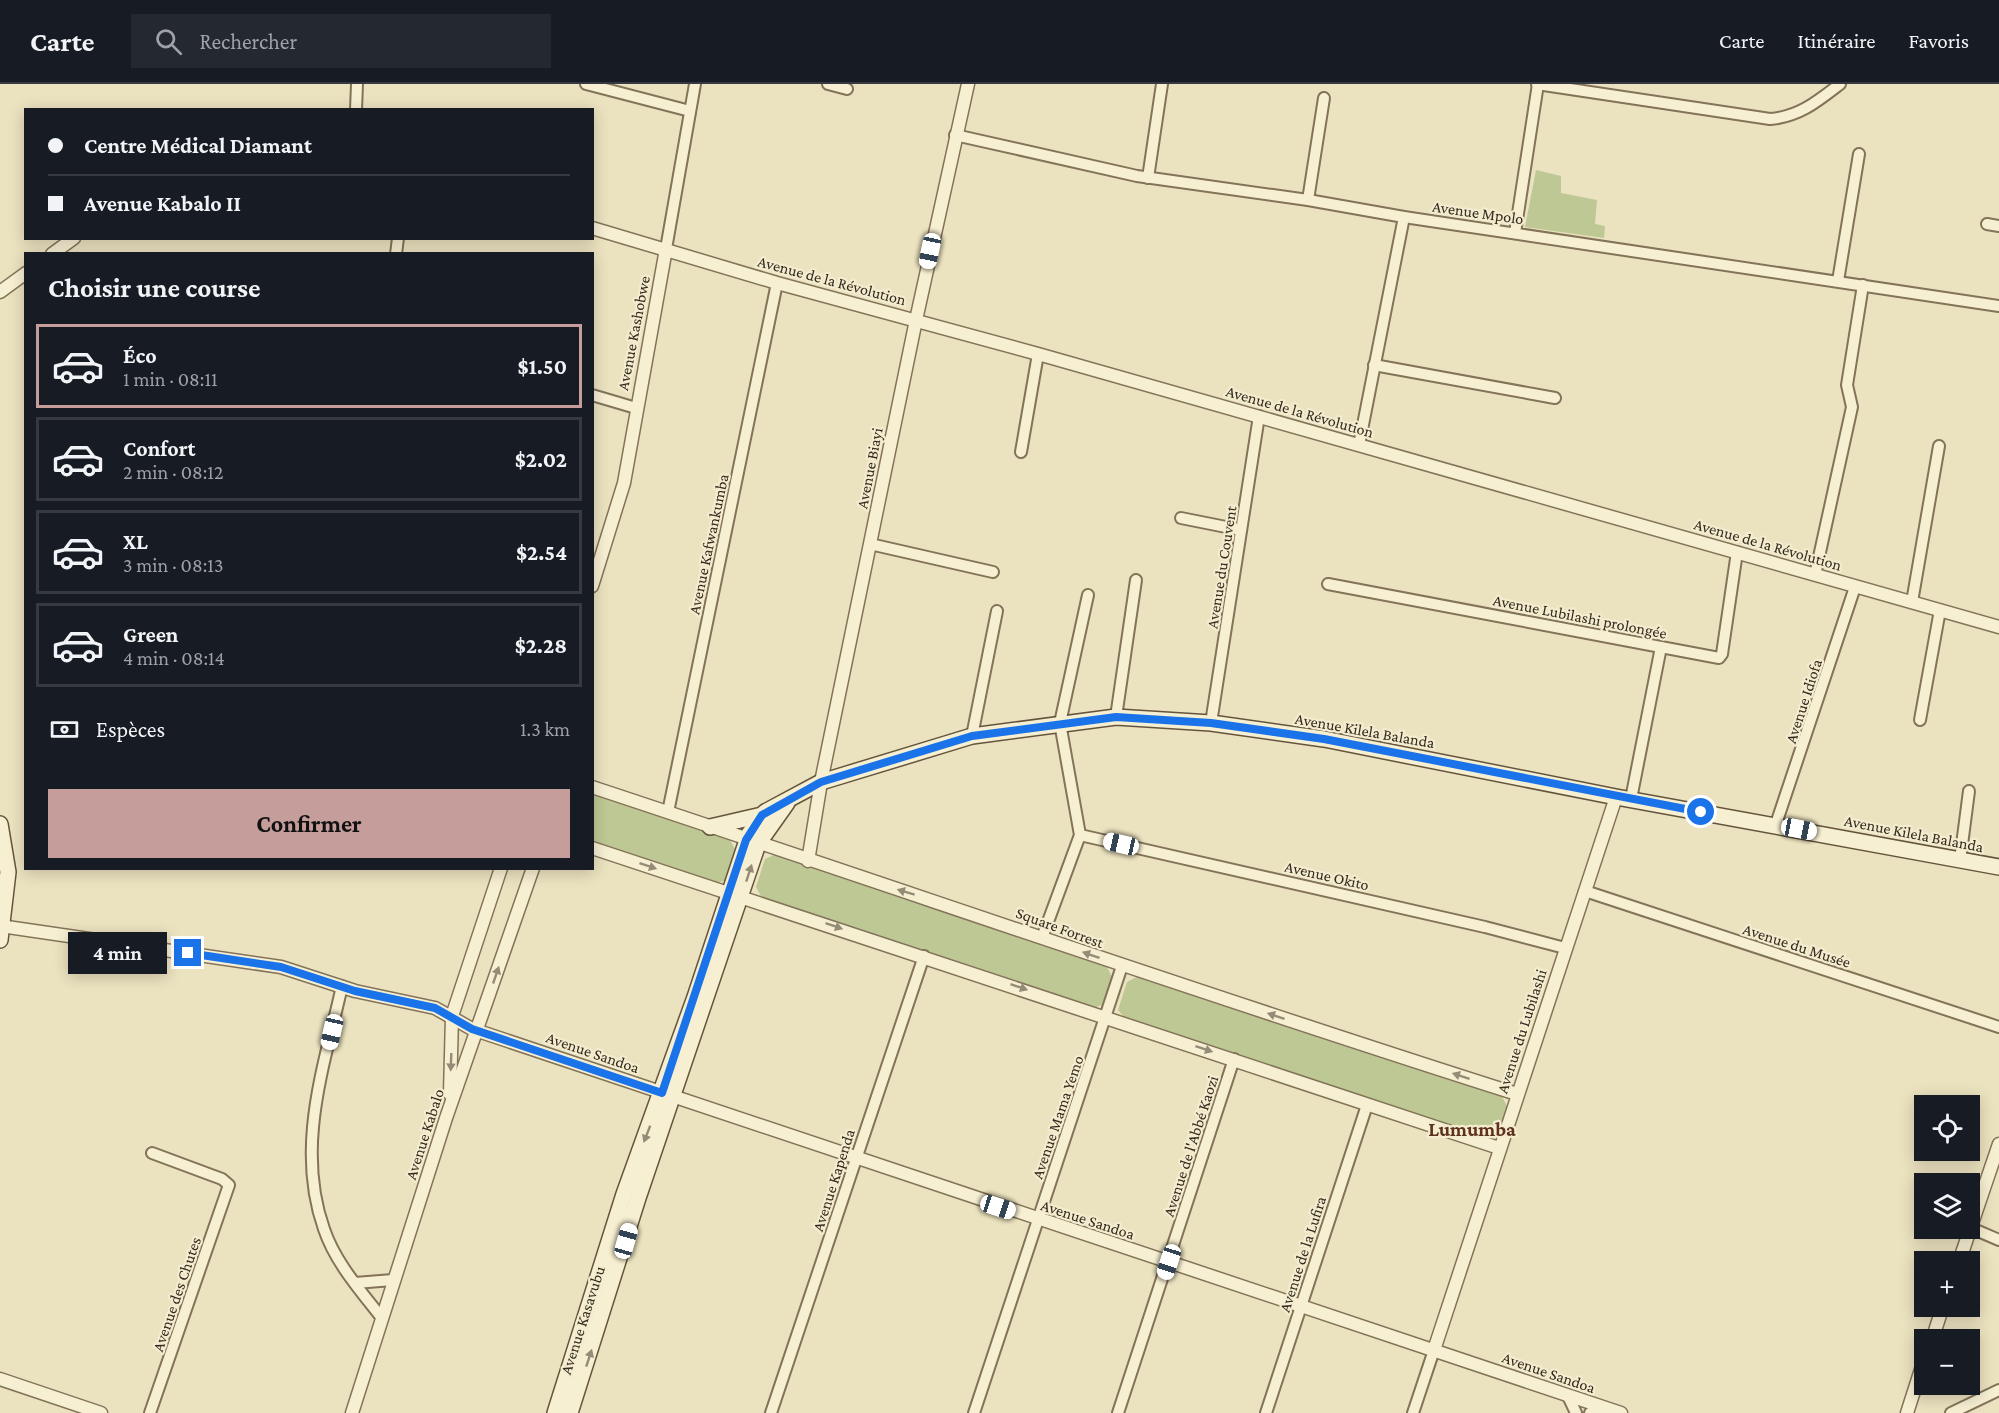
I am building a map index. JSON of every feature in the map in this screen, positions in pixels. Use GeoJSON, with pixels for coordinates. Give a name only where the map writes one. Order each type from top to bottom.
{"type":"FeatureCollection","features":[{"type":"Feature","properties":{"kind":"main road","name":"Avenue Kilela Balanda"},"geometry":{"type":"LineString","coordinates":[[752,842],[762,815],[821,782],[972,736],[1116,717],[1211,723],[1324,739],[1624,798],[1776,824],[1999,867]]}},
{"type":"Feature","properties":{"kind":"main road","name":"Avenue Kasavubu"},"geometry":{"type":"LineString","coordinates":[[570,1413],[667,1095],[752,842],[789,800]]}},
{"type":"Feature","properties":{"kind":"main road"},"geometry":{"type":"LineString","coordinates":[[710,827],[762,815]]}},
{"type":"Feature","properties":{"kind":"main road"},"geometry":{"type":"LineString","coordinates":[[0,824],[8,872],[1,931]]}},
{"type":"Feature","properties":{"kind":"main road","name":"Avenue Kasavubu"},"geometry":{"type":"LineString","coordinates":[[555,1413],[624,1194],[667,1095]]}},
{"type":"Feature","properties":{"kind":"street"},"geometry":{"type":"LineString","coordinates":[[356,108],[357,84]]}},
{"type":"Feature","properties":{"kind":"street"},"geometry":{"type":"LineString","coordinates":[[586,84],[690,111]]}},
{"type":"Feature","properties":{"kind":"street","name":"Avenue Kashobwe"},"geometry":{"type":"LineString","coordinates":[[596,564],[624,483],[696,84]]}},
{"type":"Feature","properties":{"kind":"street"},"geometry":{"type":"LineString","coordinates":[[828,84],[847,89]]}},
{"type":"Feature","properties":{"kind":"street","name":"Avenue Biayi"},"geometry":{"type":"LineString","coordinates":[[808,861],[821,782],[915,320],[968,84]]}},
{"type":"Feature","properties":{"kind":"street"},"geometry":{"type":"LineString","coordinates":[[1148,178],[1162,84]]}},
{"type":"Feature","properties":{"kind":"street"},"geometry":{"type":"LineString","coordinates":[[1515,233],[1537,84],[1770,119],[1782,118],[1804,110],[1840,84]]}},
{"type":"Feature","properties":{"kind":"street"},"geometry":{"type":"LineString","coordinates":[[1308,200],[1324,98]]}},
{"type":"Feature","properties":{"kind":"street","name":"Avenue Mpolo"},"geometry":{"type":"LineString","coordinates":[[955,135],[1046,158],[1148,178],[1308,200],[1404,217],[1999,306]]}},
{"type":"Feature","properties":{"kind":"street"},"geometry":{"type":"LineString","coordinates":[[1838,282],[1859,154]]}},
{"type":"Feature","properties":{"kind":"street"},"geometry":{"type":"LineString","coordinates":[[1359,445],[1404,217]]}},
{"type":"Feature","properties":{"kind":"street"},"geometry":{"type":"LineString","coordinates":[[1987,224],[1999,226]]}},
{"type":"Feature","properties":{"kind":"street","name":"Avenue de la Révolution"},"geometry":{"type":"LineString","coordinates":[[594,229],[777,283],[1259,416],[1999,627]]}},
{"type":"Feature","properties":{"kind":"street"},"geometry":{"type":"LineString","coordinates":[[55,252],[71,240]]}},
{"type":"Feature","properties":{"kind":"street"},"geometry":{"type":"LineString","coordinates":[[0,292],[24,274]]}},
{"type":"Feature","properties":{"kind":"street","name":"Avenue Kafwankumba"},"geometry":{"type":"LineString","coordinates":[[668,812],[777,283]]}},
{"type":"Feature","properties":{"kind":"street"},"geometry":{"type":"LineString","coordinates":[[1815,575],[1852,407],[1848,385],[1863,285]]}},
{"type":"Feature","properties":{"kind":"street"},"geometry":{"type":"LineString","coordinates":[[1021,452],[1038,354]]}},
{"type":"Feature","properties":{"kind":"street"},"geometry":{"type":"LineString","coordinates":[[1374,364],[1555,398]]}},
{"type":"Feature","properties":{"kind":"street"},"geometry":{"type":"LineString","coordinates":[[594,396],[636,408]]}},
{"type":"Feature","properties":{"kind":"street","name":"Avenue du Couvent"},"geometry":{"type":"LineString","coordinates":[[1211,723],[1259,416]]}},
{"type":"Feature","properties":{"kind":"street"},"geometry":{"type":"LineString","coordinates":[[1912,602],[1939,446]]}},
{"type":"Feature","properties":{"kind":"street"},"geometry":{"type":"LineString","coordinates":[[1181,518],[1242,530]]}},
{"type":"Feature","properties":{"kind":"street"},"geometry":{"type":"LineString","coordinates":[[870,544],[993,572]]}},
{"type":"Feature","properties":{"kind":"street","name":"Avenue Lubilashi prolongée"},"geometry":{"type":"LineString","coordinates":[[1328,584],[1716,658],[1721,656],[1737,552]]}},
{"type":"Feature","properties":{"kind":"street"},"geometry":{"type":"LineString","coordinates":[[1116,717],[1136,580]]}},
{"type":"Feature","properties":{"kind":"street","name":"Avenue Idiofa"},"geometry":{"type":"LineString","coordinates":[[1776,824],[1855,587]]}},
{"type":"Feature","properties":{"kind":"street"},"geometry":{"type":"LineString","coordinates":[[1042,938],[1080,835],[1060,723],[1088,595]]}},
{"type":"Feature","properties":{"kind":"street"},"geometry":{"type":"LineString","coordinates":[[1920,720],[1940,610]]}},
{"type":"Feature","properties":{"kind":"street"},"geometry":{"type":"LineString","coordinates":[[972,736],[998,611]]}},
{"type":"Feature","properties":{"kind":"street"},"geometry":{"type":"LineString","coordinates":[[1624,798],[1661,647]]}},
{"type":"Feature","properties":{"kind":"street","name":"Square Forrest"},"geometry":{"type":"LineString","coordinates":[[594,788],[808,861],[943,903],[1122,966],[1517,1094]]}},
{"type":"Feature","properties":{"kind":"street"},"geometry":{"type":"LineString","coordinates":[[1960,860],[1969,790]]}},
{"type":"Feature","properties":{"kind":"street","name":"Avenue du Lubilashi"},"geometry":{"type":"LineString","coordinates":[[1413,1413],[1565,948],[1585,891],[1624,798]]}},
{"type":"Feature","properties":{"kind":"street","name":"Avenue Okito"},"geometry":{"type":"LineString","coordinates":[[1080,835],[1485,927],[1565,948]]}},
{"type":"Feature","properties":{"kind":"street"},"geometry":{"type":"LineString","coordinates":[[594,849],[1499,1148]]}},
{"type":"Feature","properties":{"kind":"street"},"geometry":{"type":"LineString","coordinates":[[449,1108],[452,1016],[500,870]]}},
{"type":"Feature","properties":{"kind":"street","name":"Avenue Kabalo"},"geometry":{"type":"LineString","coordinates":[[352,1413],[449,1108],[532,870]]}},
{"type":"Feature","properties":{"kind":"street","name":"Avenue du Musée"},"geometry":{"type":"LineString","coordinates":[[1585,891],[1999,1027]]}},
{"type":"Feature","properties":{"kind":"street","name":"Avenue Sandoa"},"geometry":{"type":"LineString","coordinates":[[1,931],[257,963],[435,1008],[477,1030],[667,1095],[1621,1413]]}},
{"type":"Feature","properties":{"kind":"street","name":"Avenue Kapenda"},"geometry":{"type":"LineString","coordinates":[[771,1413],[924,956]]}},
{"type":"Feature","properties":{"kind":"street","name":"Avenue Mama Yemo"},"geometry":{"type":"LineString","coordinates":[[974,1413],[1122,966]]}},
{"type":"Feature","properties":{"kind":"street"},"geometry":{"type":"LineString","coordinates":[[342,986],[311,1123],[310,1151],[324,1230],[355,1282],[381,1317]]}},
{"type":"Feature","properties":{"kind":"street","name":"Avenue de l'Abbé Kaozi"},"geometry":{"type":"LineString","coordinates":[[1119,1413],[1234,1059]]}},
{"type":"Feature","properties":{"kind":"street","name":"Avenue de la Lufira"},"geometry":{"type":"LineString","coordinates":[[1266,1413],[1367,1105]]}},
{"type":"Feature","properties":{"kind":"street"},"geometry":{"type":"LineString","coordinates":[[1980,1201],[1999,1144]]}},
{"type":"Feature","properties":{"kind":"street","name":"Avenue des Chutes"},"geometry":{"type":"LineString","coordinates":[[150,1413],[230,1185],[222,1179],[152,1153]]}},
{"type":"Feature","properties":{"kind":"street"},"geometry":{"type":"LineString","coordinates":[[1980,1232],[1999,1240]]}},
{"type":"Feature","properties":{"kind":"street"},"geometry":{"type":"LineString","coordinates":[[355,1282],[393,1280]]}},
{"type":"Feature","properties":{"kind":"street"},"geometry":{"type":"LineString","coordinates":[[0,1379],[101,1413]]}},
{"type":"Feature","properties":{"kind":"street"},"geometry":{"type":"LineString","coordinates":[[1951,1413],[1999,1390]]}},
{"type":"Feature","properties":{"kind":"street"},"geometry":{"type":"LineString","coordinates":[[1907,1413],[1914,1391]]}},
{"type":"Feature","properties":{"kind":"street"},"geometry":{"type":"LineString","coordinates":[[1568,1396],[1576,1413]]}},
{"type":"Feature","properties":{"kind":"street"},"geometry":{"type":"LineString","coordinates":[[1590,1413],[1602,1407]]}},
{"type":"Feature","properties":{"kind":"green space"},"geometry":{"type":"Polygon","coordinates":[[[1536,170],[1561,176],[1561,193],[1597,200],[1595,224],[1605,226],[1604,238],[1525,227],[1536,170]]]}},
{"type":"Feature","properties":{"kind":"green space"},"geometry":{"type":"Polygon","coordinates":[[[594,794],[730,840],[736,851],[727,880],[716,883],[594,842],[594,794]]]}},
{"type":"Feature","properties":{"kind":"green space"},"geometry":{"type":"Polygon","coordinates":[[[776,854],[1107,967],[1112,977],[1102,1005],[1093,1008],[762,898],[756,887],[765,859],[776,854]]]}},
{"type":"Feature","properties":{"kind":"green space"},"geometry":{"type":"Polygon","coordinates":[[[1137,977],[1501,1095],[1507,1106],[1498,1133],[1486,1137],[1126,1019],[1118,1010],[1127,982],[1137,977]]]}},
{"type":"Feature","properties":{"kind":"district","name":"Lumumba"},"geometry":{"type":"Point","coordinates":[1472,1129]}},
{"type":"Feature","properties":{"kind":"route"},"geometry":{"type":"LineString","coordinates":[[188,953],[281,967],[355,991],[435,1008],[445,1011],[472,1029],[662,1093],[748,834],[755,822],[769,810],[821,782],[972,736],[1116,717],[1211,723],[1324,739],[1701,812]]}}]}
